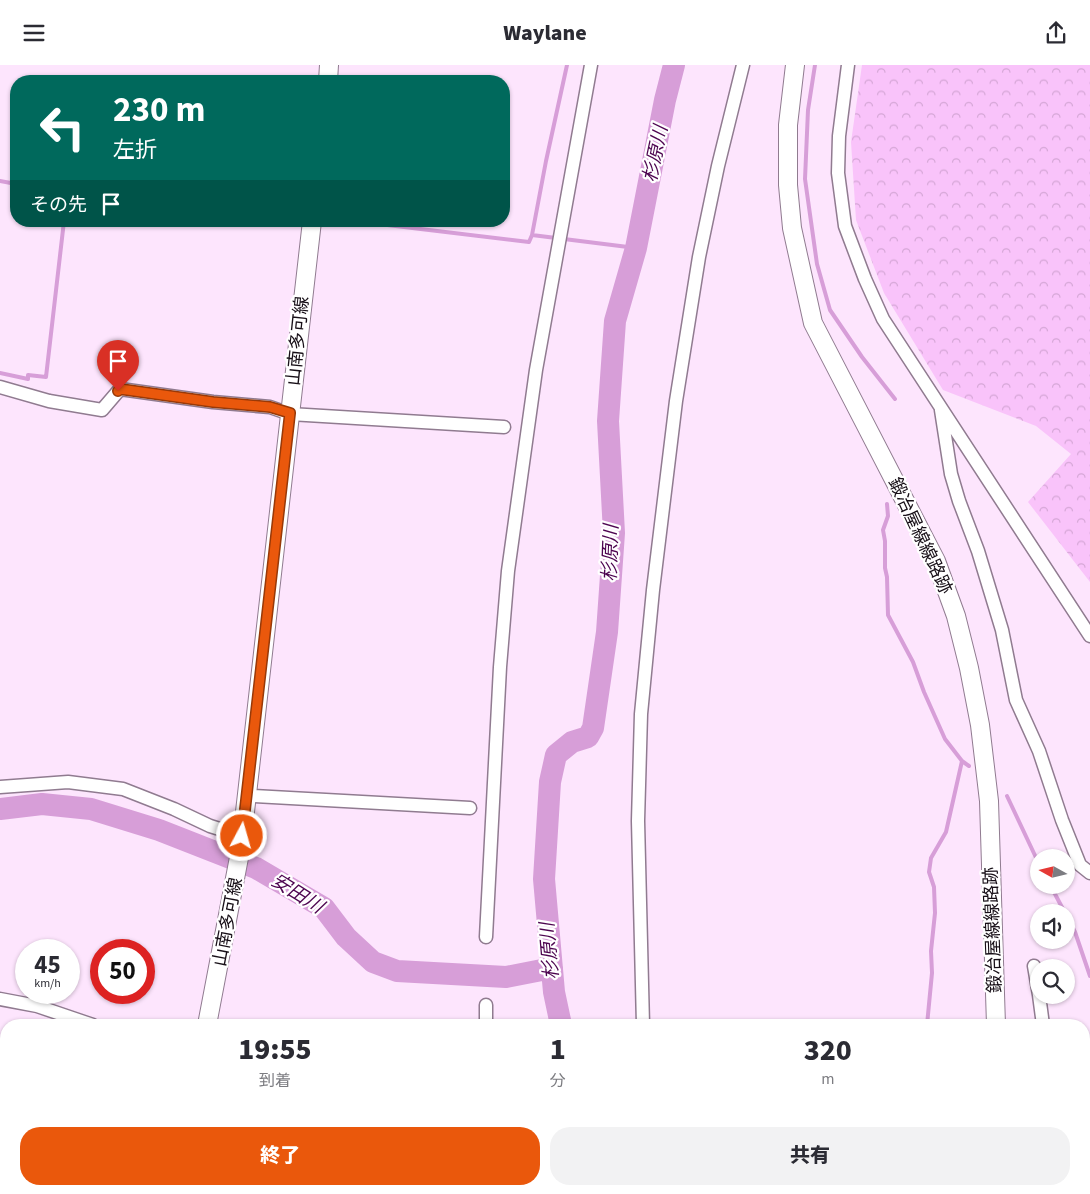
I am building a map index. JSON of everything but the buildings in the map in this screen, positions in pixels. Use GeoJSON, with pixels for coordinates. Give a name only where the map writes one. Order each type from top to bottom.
{"type":"FeatureCollection","features":[{"type":"Feature","properties":{"kind":"street"},"geometry":{"type":"LineString","coordinates":[[486,937],[500,667],[508,571],[536,370],[591,65]]}},
{"type":"Feature","properties":{"kind":"street"},"geometry":{"type":"LineString","coordinates":[[643,1019],[638,821],[641,714],[653,590],[676,401],[699,257],[718,165],[743,65]]}},
{"type":"Feature","properties":{"kind":"street","name":"鍛冶屋線線路跡"},"geometry":{"type":"LineString","coordinates":[[796,65],[788,125],[788,185],[792,228],[814,323],[936,561],[956,616],[969,668],[980,725],[989,801],[996,1019]]}},
{"type":"Feature","properties":{"kind":"street"},"geometry":{"type":"LineString","coordinates":[[848,65],[839,136],[838,164],[845,226],[864,279],[883,319],[1090,636]]}},
{"type":"Feature","properties":{"kind":"street","name":"山南多可線"},"geometry":{"type":"LineString","coordinates":[[208,1019],[242,841],[311,227]]}},
{"type":"Feature","properties":{"kind":"street"},"geometry":{"type":"LineString","coordinates":[[0,387],[49,401],[102,410],[120,389],[213,402],[270,407],[290,413],[504,427]]}},
{"type":"Feature","properties":{"kind":"street"},"geometry":{"type":"LineString","coordinates":[[941,406],[952,474],[959,501],[978,551],[1002,629],[1016,700],[1039,751],[1062,821],[1080,865],[1090,873]]}},
{"type":"Feature","properties":{"kind":"street"},"geometry":{"type":"LineString","coordinates":[[0,787],[68,782],[123,789],[174,809],[242,841]]}},
{"type":"Feature","properties":{"kind":"street"},"geometry":{"type":"LineString","coordinates":[[247,792],[253,796],[470,808]]}},
{"type":"Feature","properties":{"kind":"street"},"geometry":{"type":"LineString","coordinates":[[0,999],[37,1006],[75,1019]]}},
{"type":"Feature","properties":{"kind":"street"},"geometry":{"type":"LineString","coordinates":[[1040,1004],[1042,1019]]}},
{"type":"Feature","properties":{"kind":"street"},"geometry":{"type":"LineString","coordinates":[[486,1005],[486,1019]]}},
{"type":"Feature","properties":{"kind":"green space"},"geometry":{"type":"Polygon","coordinates":[[[862,65],[1090,65],[1090,582],[1028,502],[1071,454],[1036,426],[943,390],[884,293],[856,220],[851,142],[862,65]]]}},
{"type":"Feature","properties":{"kind":"waterway"},"geometry":{"type":"LineString","coordinates":[[532,235],[567,65]]}},
{"type":"Feature","properties":{"kind":"waterway","name":"杉原川"},"geometry":{"type":"LineString","coordinates":[[560,1019],[554,992],[544,879],[550,782],[556,755],[572,742],[588,737],[593,728],[607,632],[614,533],[608,421],[615,321],[636,248],[665,100],[674,65]]}},
{"type":"Feature","properties":{"kind":"waterway"},"geometry":{"type":"LineString","coordinates":[[815,65],[808,110],[805,179],[817,264],[830,310],[862,357],[895,399]]}},
{"type":"Feature","properties":{"kind":"waterway"},"geometry":{"type":"LineString","coordinates":[[0,181],[10,183]]}},
{"type":"Feature","properties":{"kind":"waterway"},"geometry":{"type":"LineString","coordinates":[[0,373],[28,379],[28,375],[46,377],[63,227]]}},
{"type":"Feature","properties":{"kind":"waterway"},"geometry":{"type":"LineString","coordinates":[[404,227],[529,242],[532,235],[636,248]]}},
{"type":"Feature","properties":{"kind":"waterway"},"geometry":{"type":"LineString","coordinates":[[887,504],[888,516],[883,530],[888,615],[913,662],[945,739],[962,761],[969,766]]}},
{"type":"Feature","properties":{"kind":"waterway"},"geometry":{"type":"LineString","coordinates":[[928,1019],[935,913],[934,887],[929,872],[931,858],[946,832],[962,761]]}},
{"type":"Feature","properties":{"kind":"waterway"},"geometry":{"type":"LineString","coordinates":[[1007,796],[1032,849]]}},
{"type":"Feature","properties":{"kind":"waterway","name":"安田川"},"geometry":{"type":"LineString","coordinates":[[0,809],[42,804],[91,809],[159,830],[256,868],[324,908],[346,937],[373,962],[397,971],[506,977],[552,968]]}},
{"type":"Feature","properties":{"kind":"waterway"},"geometry":{"type":"LineString","coordinates":[[1055,894],[1060,904]]}},
{"type":"Feature","properties":{"kind":"waterway"},"geometry":{"type":"LineString","coordinates":[[1075,932],[1090,976]]}},
{"type":"Feature","properties":{"kind":"route"},"geometry":{"type":"LineString","coordinates":[[118,391],[120,389],[213,402],[270,407],[290,413],[242,836]]}}]}
